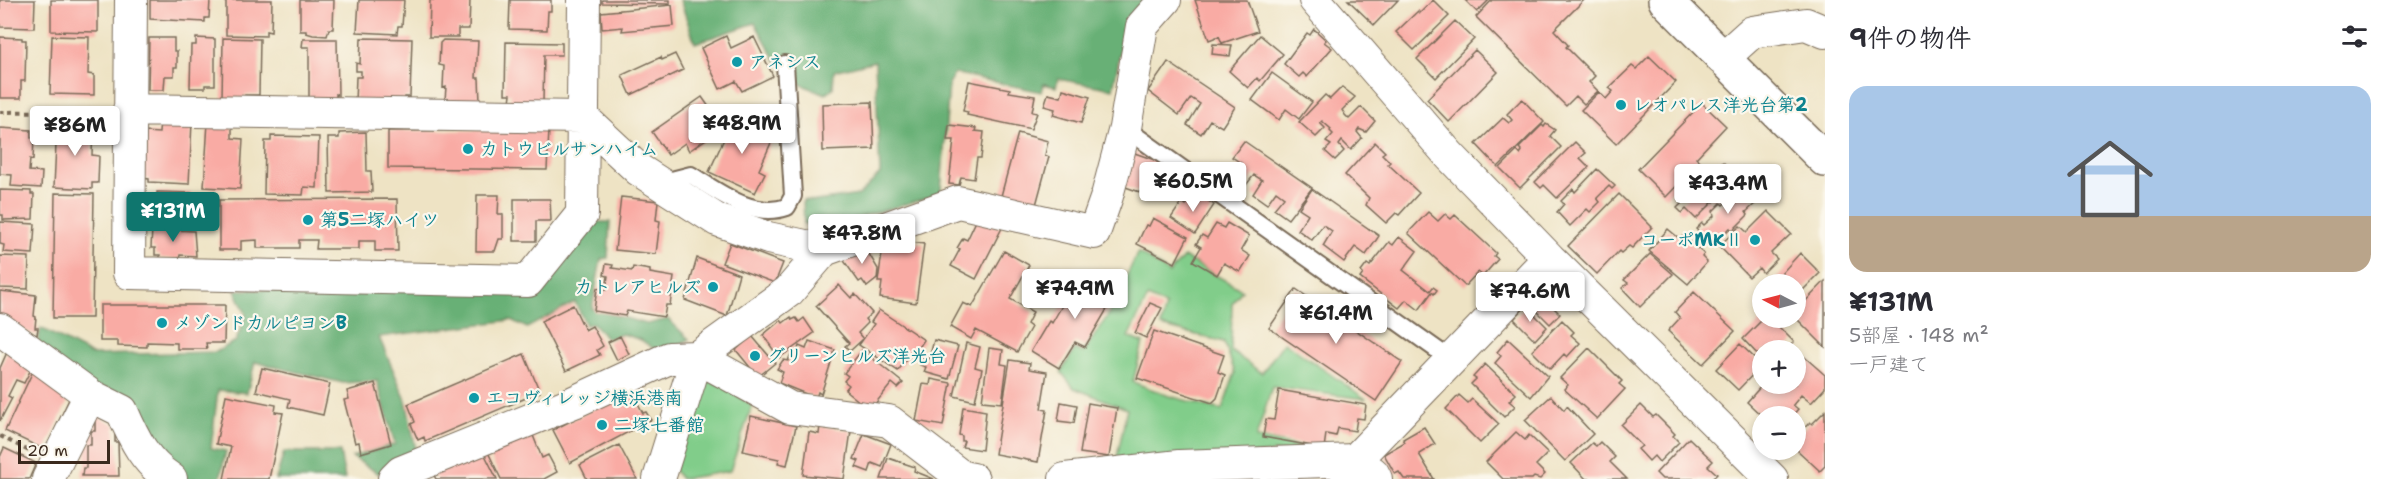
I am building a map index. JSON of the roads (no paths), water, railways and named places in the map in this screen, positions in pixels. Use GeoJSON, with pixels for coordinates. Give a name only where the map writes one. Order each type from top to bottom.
{"type":"FeatureCollection","features":[{"type":"Feature","properties":{"kind":"street"},"geometry":{"type":"LineString","coordinates":[[130,0],[129,273],[516,281],[528,281],[582,214],[584,0]]}},
{"type":"Feature","properties":{"kind":"street"},"geometry":{"type":"LineString","coordinates":[[129,110],[582,117],[639,170],[717,220],[768,238],[824,249],[958,202],[1094,233],[1107,196],[1125,128],[1142,26],[1165,0]]}},
{"type":"Feature","properties":{"kind":"street"},"geometry":{"type":"LineString","coordinates":[[1316,0],[1450,156],[1549,258],[1772,479]]}},
{"type":"Feature","properties":{"kind":"street"},"geometry":{"type":"LineString","coordinates":[[1665,0],[1825,160]]}},
{"type":"Feature","properties":{"kind":"street"},"geometry":{"type":"LineString","coordinates":[[1722,59],[1752,32],[1806,24],[1825,32]]}},
{"type":"Feature","properties":{"kind":"street"},"geometry":{"type":"LineString","coordinates":[[659,479],[697,357],[789,291],[824,249]]}},
{"type":"Feature","properties":{"kind":"street"},"geometry":{"type":"LineString","coordinates":[[1065,479],[1179,466],[1359,473],[1450,359],[1549,258]]}},
{"type":"Feature","properties":{"kind":"street"},"geometry":{"type":"LineString","coordinates":[[0,329],[90,395],[122,411],[132,436],[154,467],[171,479]]}},
{"type":"Feature","properties":{"kind":"street"},"geometry":{"type":"LineString","coordinates":[[394,479],[401,472],[574,402],[669,358],[697,357],[790,408],[889,421],[962,477],[972,479]]}},
{"type":"Feature","properties":{"kind":"street"},"geometry":{"type":"LineString","coordinates":[[48,479],[90,395]]}},
{"type":"Feature","properties":{"kind":"lane"},"geometry":{"type":"LineString","coordinates":[[659,183],[691,175],[727,198],[749,207],[774,212],[787,207],[793,196],[785,64]]}},
{"type":"Feature","properties":{"kind":"lane"},"geometry":{"type":"LineString","coordinates":[[1125,128],[1450,359]]}},
{"type":"Feature","properties":{"kind":"place","name":"アネシス"},"geometry":{"type":"Point","coordinates":[737,62]}},
{"type":"Feature","properties":{"kind":"place","name":"レオパレス洋光台第2"},"geometry":{"type":"Point","coordinates":[1621,105]}},
{"type":"Feature","properties":{"kind":"place","name":"カトウビルサンハイム"},"geometry":{"type":"Point","coordinates":[468,149]}},
{"type":"Feature","properties":{"kind":"place","name":"第5二塚ハイツ"},"geometry":{"type":"Point","coordinates":[308,220]}},
{"type":"Feature","properties":{"kind":"place","name":"コーポMKⅡ"},"geometry":{"type":"Point","coordinates":[1755,240]}},
{"type":"Feature","properties":{"kind":"place","name":"カトレアヒルズ"},"geometry":{"type":"Point","coordinates":[713,287]}},
{"type":"Feature","properties":{"kind":"place","name":"メゾンドカルピヨンB"},"geometry":{"type":"Point","coordinates":[162,323]}},
{"type":"Feature","properties":{"kind":"place","name":"グリーンヒルズ洋光台"},"geometry":{"type":"Point","coordinates":[755,356]}},
{"type":"Feature","properties":{"kind":"place","name":"エコヴィレッジ横浜港南"},"geometry":{"type":"Point","coordinates":[474,398]}},
{"type":"Feature","properties":{"kind":"place","name":"二塚七番館"},"geometry":{"type":"Point","coordinates":[602,425]}}]}
